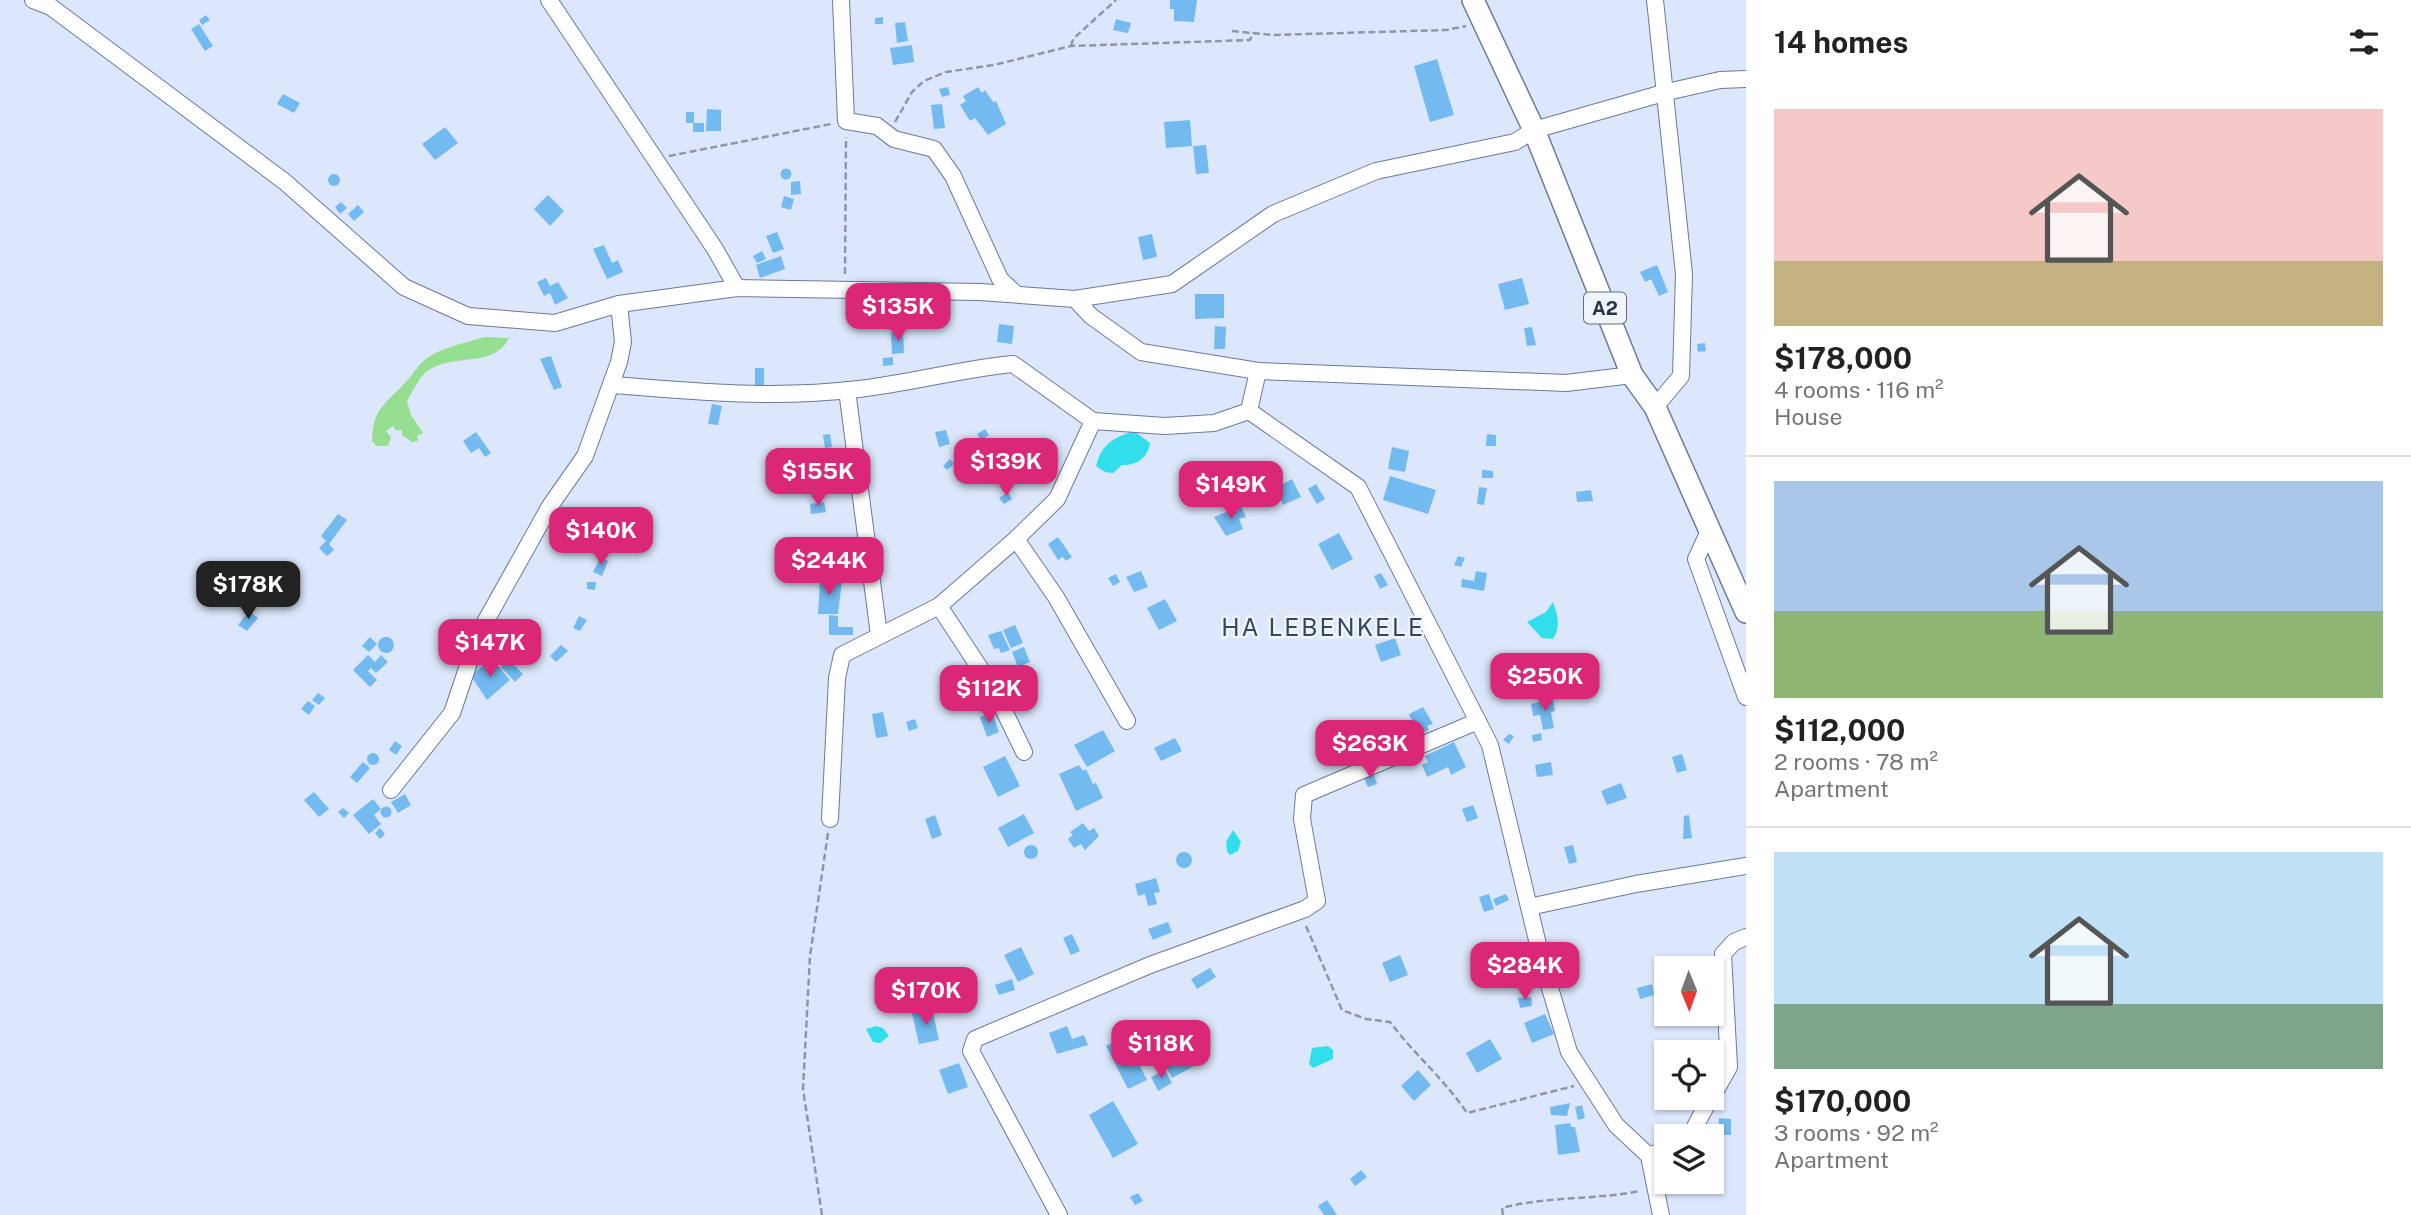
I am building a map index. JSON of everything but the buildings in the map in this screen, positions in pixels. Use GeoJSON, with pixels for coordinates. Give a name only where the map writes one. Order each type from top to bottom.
{"type":"FeatureCollection","features":[{"type":"Feature","properties":{"kind":"main road","name":"A2"},"geometry":{"type":"LineString","coordinates":[[1472,0],[1534,130],[1632,375],[1655,407],[1746,612]]}},
{"type":"Feature","properties":{"kind":"street"},"geometry":{"type":"LineString","coordinates":[[33,0],[51,7],[285,182],[404,287],[468,316],[518,322],[555,323],[619,304],[737,288],[1016,294],[1075,299],[1172,284],[1273,214],[1376,171],[1515,142],[1534,130],[1667,92],[1720,80],[1746,79]]}},
{"type":"Feature","properties":{"kind":"street"},"geometry":{"type":"LineString","coordinates":[[549,0],[653,160],[715,249],[737,288]]}},
{"type":"Feature","properties":{"kind":"street"},"geometry":{"type":"LineString","coordinates":[[841,0],[846,121],[877,127],[894,139],[934,149],[953,176],[1000,279],[1016,294]]}},
{"type":"Feature","properties":{"kind":"street"},"geometry":{"type":"LineString","coordinates":[[1655,0],[1667,92],[1684,274],[1681,376],[1655,407]]}},
{"type":"Feature","properties":{"kind":"street"},"geometry":{"type":"LineString","coordinates":[[1075,299],[1091,316],[1141,352],[1258,371],[1566,383],[1632,375]]}},
{"type":"Feature","properties":{"kind":"street"},"geometry":{"type":"LineString","coordinates":[[391,790],[452,713],[479,633],[550,506],[585,456],[613,385],[623,342],[619,304]]}},
{"type":"Feature","properties":{"kind":"street"},"geometry":{"type":"LineString","coordinates":[[613,385],[754,396],[847,390],[964,369],[1013,364],[1093,421],[1165,426],[1214,423],[1249,411]]}},
{"type":"Feature","properties":{"kind":"street"},"geometry":{"type":"LineString","coordinates":[[1249,411],[1258,371]]}},
{"type":"Feature","properties":{"kind":"street"},"geometry":{"type":"LineString","coordinates":[[847,390],[878,635]]}},
{"type":"Feature","properties":{"kind":"street"},"geometry":{"type":"LineString","coordinates":[[1249,411],[1358,487],[1490,745],[1529,907],[1569,1052],[1616,1125],[1649,1156],[1654,1177]]}},
{"type":"Feature","properties":{"kind":"street"},"geometry":{"type":"LineString","coordinates":[[830,819],[837,678],[842,655],[939,606],[1016,539],[1057,499],[1093,421]]}},
{"type":"Feature","properties":{"kind":"street"},"geometry":{"type":"LineString","coordinates":[[1709,531],[1696,559],[1746,696]]}},
{"type":"Feature","properties":{"kind":"street"},"geometry":{"type":"LineString","coordinates":[[1016,539],[1056,597],[1127,720]]}},
{"type":"Feature","properties":{"kind":"street"},"geometry":{"type":"LineString","coordinates":[[939,606],[993,688],[1024,752]]}},
{"type":"Feature","properties":{"kind":"street"},"geometry":{"type":"LineString","coordinates":[[1059,1215],[971,1051],[975,1039],[1150,965],[1296,912],[1317,901],[1302,818],[1304,795],[1478,721]]}},
{"type":"Feature","properties":{"kind":"street"},"geometry":{"type":"LineString","coordinates":[[1529,907],[1636,884],[1746,866]]}},
{"type":"Feature","properties":{"kind":"street"},"geometry":{"type":"LineString","coordinates":[[1724,1076],[1729,1067],[1723,954],[1734,942],[1746,937]]}},
{"type":"Feature","properties":{"kind":"street"},"geometry":{"type":"LineString","coordinates":[[1649,1156],[1654,1154]]}},
{"type":"Feature","properties":{"kind":"street"},"geometry":{"type":"LineString","coordinates":[[1658,1194],[1661,1215]]}},
{"type":"Feature","properties":{"kind":"path"},"geometry":{"type":"LineString","coordinates":[[1072,46],[1073,39],[1116,0]]}},
{"type":"Feature","properties":{"kind":"path"},"geometry":{"type":"LineString","coordinates":[[1231,31],[1253,33],[1446,30],[1483,23]]}},
{"type":"Feature","properties":{"kind":"path"},"geometry":{"type":"LineString","coordinates":[[887,134],[912,92],[924,81],[946,72],[994,65],[1072,46],[1251,40],[1253,33]]}},
{"type":"Feature","properties":{"kind":"path"},"geometry":{"type":"LineString","coordinates":[[653,160],[846,121],[845,291]]}},
{"type":"Feature","properties":{"kind":"path"},"geometry":{"type":"LineString","coordinates":[[822,1215],[803,1088],[810,956],[830,819]]}},
{"type":"Feature","properties":{"kind":"path"},"geometry":{"type":"LineString","coordinates":[[1296,912],[1307,927],[1342,1010],[1366,1019],[1390,1022],[1412,1051],[1455,1095],[1467,1113],[1588,1082]]}},
{"type":"Feature","properties":{"kind":"path"},"geometry":{"type":"LineString","coordinates":[[1503,1215],[1502,1208],[1525,1202],[1602,1198],[1654,1189]]}},
{"type":"Feature","properties":{"kind":"green space"},"geometry":{"type":"Polygon","coordinates":[[[485,337],[509,338],[502,348],[493,354],[436,366],[418,382],[407,401],[411,415],[423,433],[417,436],[418,441],[412,442],[402,435],[402,430],[396,430],[393,426],[386,431],[391,437],[388,446],[377,446],[372,441],[374,422],[380,410],[423,361],[445,349],[485,337]]]}},
{"type":"Feature","properties":{"kind":"water"},"geometry":{"type":"Polygon","coordinates":[[[1134,431],[1150,443],[1147,453],[1140,460],[1122,465],[1113,473],[1105,472],[1096,466],[1110,442],[1134,431]]]}},
{"type":"Feature","properties":{"kind":"water"},"geometry":{"type":"Polygon","coordinates":[[[1553,602],[1557,630],[1553,639],[1542,638],[1527,622],[1546,612],[1553,602]]]}},
{"type":"Feature","properties":{"kind":"water"},"geometry":{"type":"Polygon","coordinates":[[[1233,830],[1241,842],[1238,851],[1230,855],[1226,842],[1233,830]]]}},
{"type":"Feature","properties":{"kind":"water"},"geometry":{"type":"Polygon","coordinates":[[[876,1026],[883,1028],[889,1036],[880,1043],[873,1042],[866,1029],[876,1026]]]}},
{"type":"Feature","properties":{"kind":"water"},"geometry":{"type":"Polygon","coordinates":[[[1328,1046],[1333,1050],[1333,1059],[1313,1068],[1309,1064],[1312,1048],[1328,1046]]]}},
{"type":"Feature","properties":{"kind":"district","name":"HA LEBENKELE"},"geometry":{"type":"Point","coordinates":[1323,628]}}]}
